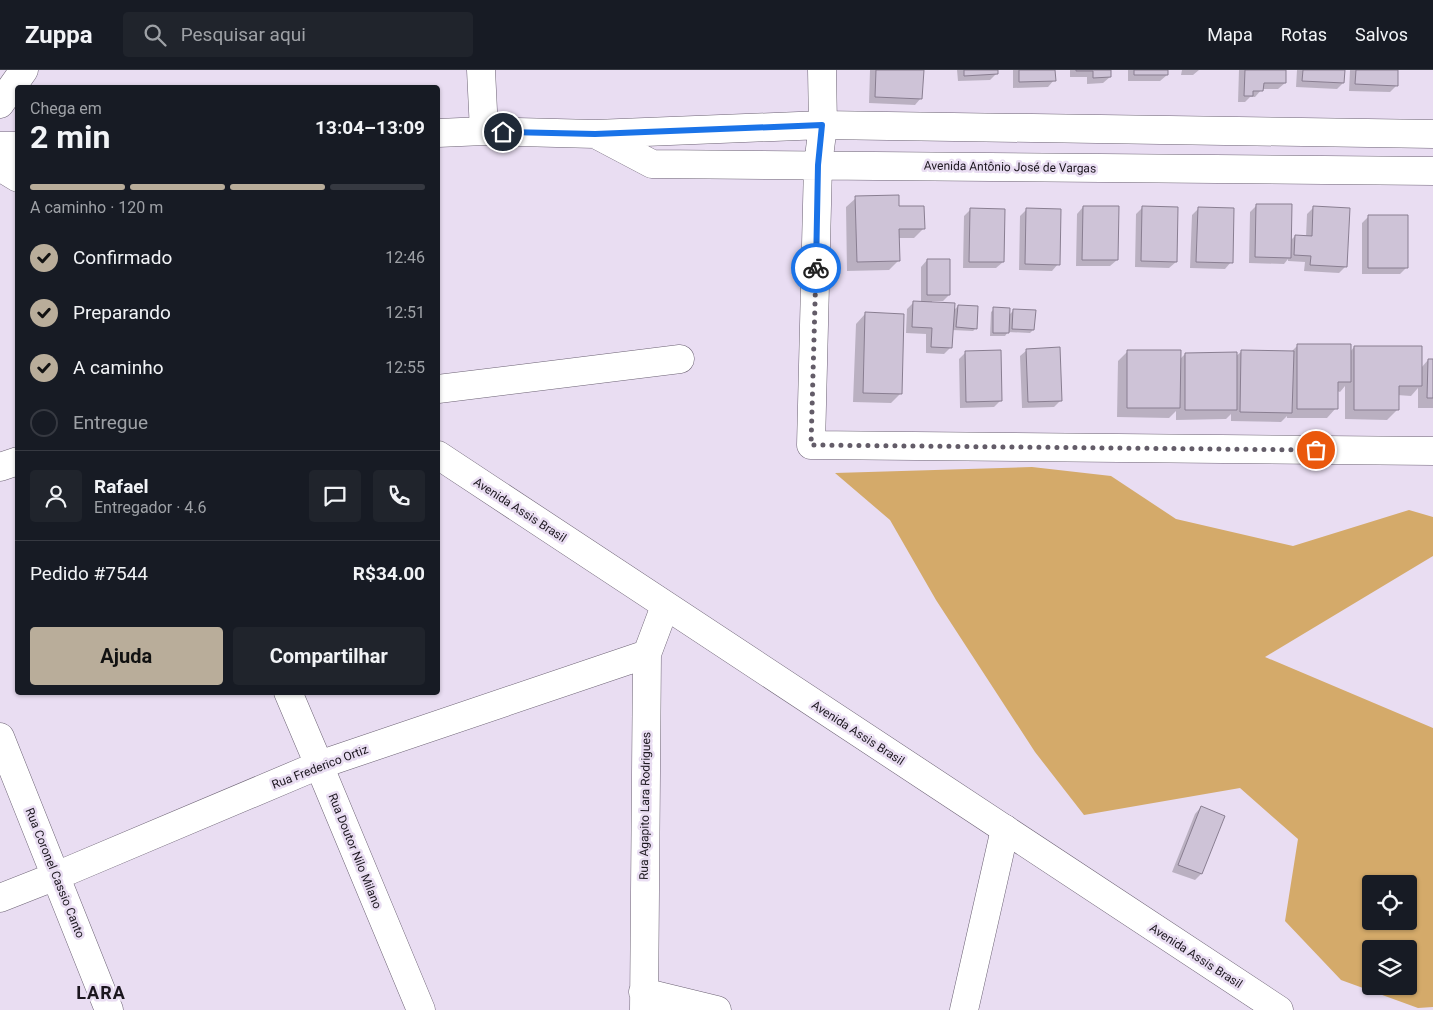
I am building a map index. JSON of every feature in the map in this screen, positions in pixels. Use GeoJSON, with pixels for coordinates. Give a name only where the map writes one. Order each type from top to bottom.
{"type":"FeatureCollection","features":[{"type":"Feature","properties":{"kind":"street"},"geometry":{"type":"LineString","coordinates":[[0,104],[24,70]]}},
{"type":"Feature","properties":{"kind":"street"},"geometry":{"type":"LineString","coordinates":[[481,70],[484,132]]}},
{"type":"Feature","properties":{"kind":"street"},"geometry":{"type":"LineString","coordinates":[[822,70],[822,125],[818,165],[811,445],[1433,451]]}},
{"type":"Feature","properties":{"kind":"street","name":"Avenida Antônio José de Vargas"},"geometry":{"type":"LineString","coordinates":[[440,133],[595,134],[822,125],[1433,134]]}},
{"type":"Feature","properties":{"kind":"street"},"geometry":{"type":"LineString","coordinates":[[713,130],[714,164]]}},
{"type":"Feature","properties":{"kind":"street"},"geometry":{"type":"LineString","coordinates":[[1285,132],[1286,169]]}},
{"type":"Feature","properties":{"kind":"street","name":"Avenida Antônio José de Vargas"},"geometry":{"type":"LineString","coordinates":[[595,134],[652,164],[1433,171]]}},
{"type":"Feature","properties":{"kind":"street"},"geometry":{"type":"LineString","coordinates":[[0,146],[15,146]]}},
{"type":"Feature","properties":{"kind":"street"},"geometry":{"type":"LineString","coordinates":[[0,167],[15,176]]}},
{"type":"Feature","properties":{"kind":"street"},"geometry":{"type":"LineString","coordinates":[[440,389],[680,360]]}},
{"type":"Feature","properties":{"kind":"street","name":"Avenida Assis Brasil"},"geometry":{"type":"LineString","coordinates":[[440,456],[1279,1010]]}},
{"type":"Feature","properties":{"kind":"street"},"geometry":{"type":"LineString","coordinates":[[0,467],[15,462]]}},
{"type":"Feature","properties":{"kind":"street","name":"Rua Agapito Lara Rodrigues"},"geometry":{"type":"LineString","coordinates":[[644,1001],[647,654],[665,606]]}},
{"type":"Feature","properties":{"kind":"street","name":"Rua Frederico Ortiz"},"geometry":{"type":"LineString","coordinates":[[0,898],[320,765],[647,654]]}},
{"type":"Feature","properties":{"kind":"street","name":"Rua Doutor Nilo Milano"},"geometry":{"type":"LineString","coordinates":[[289,695],[421,1010]]}},
{"type":"Feature","properties":{"kind":"street","name":"Rua Coronel Cassio Canto"},"geometry":{"type":"LineString","coordinates":[[0,737],[109,1010]]}},
{"type":"Feature","properties":{"kind":"street"},"geometry":{"type":"LineString","coordinates":[[964,1010],[1005,829]]}},
{"type":"Feature","properties":{"kind":"street"},"geometry":{"type":"LineString","coordinates":[[644,1001],[717,1010]]}},
{"type":"Feature","properties":{"kind":"shaded area"},"geometry":{"type":"Polygon","coordinates":[[[1032,467],[1111,476],[1176,519],[1293,546],[1409,510],[1433,517],[1433,556],[1265,657],[1433,728],[1433,1007],[1418,1008],[1382,995],[1417,995],[1417,940],[1362,940],[1362,988],[1341,980],[1285,921],[1298,839],[1240,788],[1084,815],[1035,752],[936,600],[890,520],[835,473],[1032,467]]]}},
{"type":"Feature","properties":{"kind":"building"},"geometry":{"type":"Polygon","coordinates":[[[876,70],[924,70],[922,99],[875,97],[876,70]]]}},
{"type":"Feature","properties":{"kind":"building"},"geometry":{"type":"Polygon","coordinates":[[[964,70],[998,70],[998,74],[964,76],[964,70]]]}},
{"type":"Feature","properties":{"kind":"building"},"geometry":{"type":"Polygon","coordinates":[[[1019,70],[1055,70],[1056,81],[1019,82],[1019,70]]]}},
{"type":"Feature","properties":{"kind":"building"},"geometry":{"type":"Polygon","coordinates":[[[1076,70],[1111,70],[1111,77],[1093,78],[1093,71],[1076,70]]]}},
{"type":"Feature","properties":{"kind":"building"},"geometry":{"type":"Polygon","coordinates":[[[1134,70],[1168,70],[1168,75],[1134,75],[1134,70]]]}},
{"type":"Feature","properties":{"kind":"building"},"geometry":{"type":"Polygon","coordinates":[[[1245,70],[1286,70],[1286,83],[1264,83],[1263,91],[1253,91],[1253,96],[1244,96],[1245,70]]]}},
{"type":"Feature","properties":{"kind":"building"},"geometry":{"type":"Polygon","coordinates":[[[1303,70],[1345,70],[1344,83],[1302,81],[1303,70]]]}},
{"type":"Feature","properties":{"kind":"building"},"geometry":{"type":"Polygon","coordinates":[[[1356,70],[1398,70],[1398,86],[1355,84],[1356,70]]]}},
{"type":"Feature","properties":{"kind":"building"},"geometry":{"type":"Polygon","coordinates":[[[899,195],[899,206],[924,206],[925,229],[899,229],[900,261],[857,262],[855,196],[899,195]]]}},
{"type":"Feature","properties":{"kind":"building"},"geometry":{"type":"Polygon","coordinates":[[[1256,204],[1292,204],[1291,258],[1255,257],[1256,204]]]}},
{"type":"Feature","properties":{"kind":"building"},"geometry":{"type":"Polygon","coordinates":[[[1083,206],[1119,206],[1118,260],[1082,260],[1083,206]]]}},
{"type":"Feature","properties":{"kind":"building"},"geometry":{"type":"Polygon","coordinates":[[[1142,206],[1178,207],[1177,262],[1141,261],[1142,206]]]}},
{"type":"Feature","properties":{"kind":"building"},"geometry":{"type":"Polygon","coordinates":[[[1313,206],[1350,208],[1347,267],[1310,265],[1311,256],[1294,255],[1295,235],[1312,236],[1313,206]]]}},
{"type":"Feature","properties":{"kind":"building"},"geometry":{"type":"Polygon","coordinates":[[[1198,207],[1234,208],[1233,263],[1196,262],[1198,207]]]}},
{"type":"Feature","properties":{"kind":"building"},"geometry":{"type":"Polygon","coordinates":[[[970,208],[1005,209],[1004,262],[969,262],[970,208]]]}},
{"type":"Feature","properties":{"kind":"building"},"geometry":{"type":"Polygon","coordinates":[[[1026,208],[1061,209],[1060,265],[1025,264],[1026,208]]]}},
{"type":"Feature","properties":{"kind":"building"},"geometry":{"type":"Polygon","coordinates":[[[1368,215],[1408,215],[1408,268],[1368,268],[1368,215]]]}},
{"type":"Feature","properties":{"kind":"building"},"geometry":{"type":"Polygon","coordinates":[[[927,259],[950,259],[950,295],[927,295],[927,259]]]}},
{"type":"Feature","properties":{"kind":"building"},"geometry":{"type":"Polygon","coordinates":[[[913,301],[955,303],[952,348],[931,347],[932,328],[912,327],[913,301]]]}},
{"type":"Feature","properties":{"kind":"building"},"geometry":{"type":"Polygon","coordinates":[[[958,305],[978,306],[977,329],[956,327],[958,305]]]}},
{"type":"Feature","properties":{"kind":"building"},"geometry":{"type":"Polygon","coordinates":[[[993,307],[1010,308],[1009,333],[993,333],[993,307]]]}},
{"type":"Feature","properties":{"kind":"building"},"geometry":{"type":"Polygon","coordinates":[[[1013,309],[1036,310],[1034,330],[1012,329],[1013,309]]]}},
{"type":"Feature","properties":{"kind":"building"},"geometry":{"type":"Polygon","coordinates":[[[865,312],[904,314],[902,394],[863,393],[865,312]]]}},
{"type":"Feature","properties":{"kind":"building"},"geometry":{"type":"Polygon","coordinates":[[[1297,344],[1351,344],[1351,382],[1338,382],[1338,409],[1297,409],[1297,344]]]}},
{"type":"Feature","properties":{"kind":"building"},"geometry":{"type":"Polygon","coordinates":[[[1354,346],[1422,346],[1422,386],[1399,386],[1399,410],[1354,410],[1354,346]]]}},
{"type":"Feature","properties":{"kind":"building"},"geometry":{"type":"Polygon","coordinates":[[[1060,347],[1062,401],[1028,402],[1026,349],[1060,347]]]}},
{"type":"Feature","properties":{"kind":"building"},"geometry":{"type":"Polygon","coordinates":[[[1001,350],[1002,401],[966,402],[965,351],[1001,350]]]}},
{"type":"Feature","properties":{"kind":"building"},"geometry":{"type":"Polygon","coordinates":[[[1127,350],[1181,350],[1180,408],[1127,408],[1127,350]]]}},
{"type":"Feature","properties":{"kind":"building"},"geometry":{"type":"Polygon","coordinates":[[[1241,350],[1294,351],[1292,413],[1240,412],[1241,350]]]}},
{"type":"Feature","properties":{"kind":"building"},"geometry":{"type":"Polygon","coordinates":[[[1237,352],[1237,410],[1185,410],[1185,353],[1237,352]]]}},
{"type":"Feature","properties":{"kind":"building"},"geometry":{"type":"Polygon","coordinates":[[[1428,359],[1433,359],[1433,398],[1427,398],[1428,359]]]}},
{"type":"Feature","properties":{"kind":"building"},"geometry":{"type":"Polygon","coordinates":[[[1201,806],[1225,816],[1202,874],[1178,865],[1201,806]]]}},
{"type":"Feature","properties":{"kind":"way so far"},"geometry":{"type":"LineString","coordinates":[[816,268],[811,445],[1316,450]]}},
{"type":"Feature","properties":{"kind":"district","name":"LARA"},"geometry":{"type":"Point","coordinates":[101,992]}},
{"type":"Feature","properties":{"kind":"route"},"geometry":{"type":"LineString","coordinates":[[503,132],[595,134],[822,125],[818,165],[816,268]]}}]}
